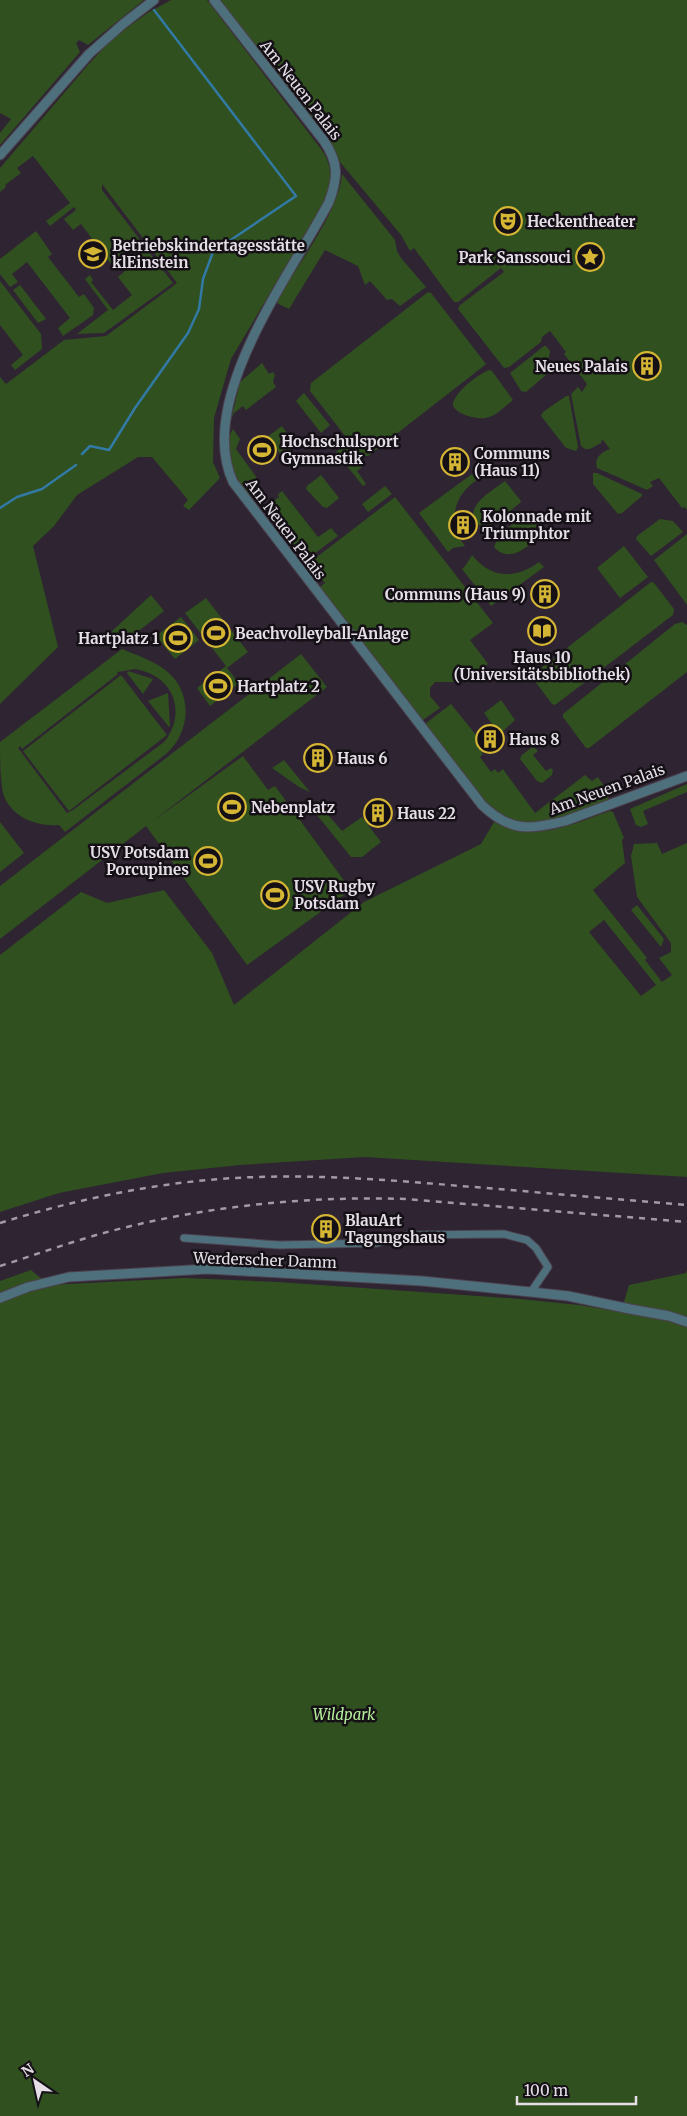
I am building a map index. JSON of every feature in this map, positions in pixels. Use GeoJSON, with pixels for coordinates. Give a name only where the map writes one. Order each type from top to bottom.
{"type":"FeatureCollection","features":[{"type":"Feature","properties":{"kind":"street"},"geometry":{"type":"LineString","coordinates":[[0,155],[89,54],[108,36],[154,0]]}},
{"type":"Feature","properties":{"kind":"street","name":"Am Neuen Palais"},"geometry":{"type":"LineString","coordinates":[[214,0],[324,141],[334,157],[336,168],[335,184],[329,202],[271,303],[250,342],[241,364],[227,413],[223,442],[227,468],[233,482],[482,805],[495,817],[506,824],[547,826],[687,776]]}},
{"type":"Feature","properties":{"kind":"street","name":"Werderscher Damm"},"geometry":{"type":"LineString","coordinates":[[184,1238],[279,1245],[376,1243],[408,1235],[504,1234],[527,1240],[536,1248],[548,1268],[531,1292]]}},
{"type":"Feature","properties":{"kind":"street","name":"Werderscher Damm"},"geometry":{"type":"LineString","coordinates":[[0,1298],[28,1287],[70,1277],[208,1269],[422,1281],[531,1292],[630,1308],[669,1316],[687,1322]]}},
{"type":"Feature","properties":{"kind":"green space"},"geometry":{"type":"Polygon","coordinates":[[[0,0],[144,0],[88,45],[79,40],[76,43],[80,52],[0,145],[0,133],[11,119],[0,113],[0,0]]]}},
{"type":"Feature","properties":{"kind":"green space"},"geometry":{"type":"Polygon","coordinates":[[[171,0],[207,0],[324,153],[330,171],[329,188],[325,200],[231,359],[214,418],[213,462],[220,478],[189,510],[183,506],[188,500],[152,457],[138,457],[77,495],[54,526],[33,546],[58,647],[0,704],[0,377],[6,384],[64,340],[106,336],[177,283],[102,184],[102,190],[141,241],[111,264],[81,224],[73,230],[64,219],[76,210],[74,207],[50,226],[46,221],[70,203],[33,156],[17,168],[21,173],[5,185],[6,187],[0,192],[0,168],[108,43],[149,12],[171,0]]]}},
{"type":"Feature","properties":{"kind":"green space","name":"Park Sanssouci"},"geometry":{"type":"Polygon","coordinates":[[[220,0],[687,0],[687,510],[685,507],[682,508],[659,478],[650,482],[653,486],[647,490],[597,468],[596,461],[599,456],[610,449],[602,439],[601,443],[590,449],[585,449],[581,446],[571,394],[578,387],[582,392],[587,384],[564,354],[566,352],[550,331],[542,337],[541,342],[509,367],[504,368],[458,309],[460,305],[504,272],[501,268],[458,302],[454,302],[414,248],[410,251],[401,235],[340,162],[335,150],[220,0]]]}},
{"type":"Feature","properties":{"kind":"green space"},"geometry":{"type":"Polygon","coordinates":[[[342,174],[395,240],[397,251],[401,258],[426,287],[400,306],[392,299],[387,300],[370,281],[365,285],[358,266],[325,250],[289,309],[275,302],[305,257],[325,222],[339,189],[342,174]]]}},
{"type":"Feature","properties":{"kind":"green space"},"geometry":{"type":"Polygon","coordinates":[[[36,231],[52,254],[48,257],[79,297],[84,294],[94,308],[93,315],[63,336],[58,328],[70,318],[27,262],[12,274],[18,282],[10,287],[0,274],[0,259],[36,231]]]}},
{"type":"Feature","properties":{"kind":"green space"},"geometry":{"type":"Polygon","coordinates":[[[141,242],[173,283],[104,333],[77,334],[108,310],[85,279],[90,275],[93,280],[91,282],[113,310],[132,295],[118,277],[138,260],[131,250],[141,242]]]}},
{"type":"Feature","properties":{"kind":"green space"},"geometry":{"type":"Polygon","coordinates":[[[0,281],[41,334],[42,349],[15,370],[11,365],[23,355],[0,325],[0,281]]]}},
{"type":"Feature","properties":{"kind":"green space"},"geometry":{"type":"Polygon","coordinates":[[[20,285],[46,319],[38,323],[13,290],[20,285]]]}},
{"type":"Feature","properties":{"kind":"green space"},"geometry":{"type":"Polygon","coordinates":[[[428,292],[431,293],[486,364],[368,456],[360,455],[310,391],[311,383],[428,292]]]}},
{"type":"Feature","properties":{"kind":"green space"},"geometry":{"type":"Polygon","coordinates":[[[544,346],[550,351],[546,375],[526,392],[521,391],[510,373],[544,346]]]}},
{"type":"Feature","properties":{"kind":"green space"},"geometry":{"type":"Polygon","coordinates":[[[262,363],[269,374],[273,372],[275,375],[273,382],[276,387],[246,410],[243,406],[234,413],[231,420],[240,382],[262,363]]]}},
{"type":"Feature","properties":{"kind":"green space"},"geometry":{"type":"Polygon","coordinates":[[[489,370],[492,371],[513,400],[492,416],[485,418],[469,416],[459,412],[453,406],[461,390],[489,370]]]}},
{"type":"Feature","properties":{"kind":"green space"},"geometry":{"type":"Polygon","coordinates":[[[304,393],[330,425],[321,433],[296,401],[304,393]]]}},
{"type":"Feature","properties":{"kind":"green space"},"geometry":{"type":"Polygon","coordinates":[[[566,396],[569,396],[578,447],[576,451],[566,448],[541,416],[543,412],[566,396]]]}},
{"type":"Feature","properties":{"kind":"green space"},"geometry":{"type":"Polygon","coordinates":[[[282,426],[296,446],[282,456],[267,437],[282,426]]]}},
{"type":"Feature","properties":{"kind":"green space"},"geometry":{"type":"Polygon","coordinates":[[[233,429],[240,439],[236,449],[257,478],[250,483],[264,501],[262,504],[253,493],[248,497],[235,473],[229,445],[233,429]]]}},
{"type":"Feature","properties":{"kind":"green space"},"geometry":{"type":"Polygon","coordinates":[[[345,444],[362,467],[357,471],[366,484],[363,486],[336,452],[345,444]]]}},
{"type":"Feature","properties":{"kind":"green space"},"geometry":{"type":"Polygon","coordinates":[[[593,473],[597,473],[642,494],[642,496],[622,513],[618,514],[593,484],[593,473]]]}},
{"type":"Feature","properties":{"kind":"green space"},"geometry":{"type":"Polygon","coordinates":[[[472,474],[477,480],[462,494],[455,511],[456,529],[465,546],[453,548],[448,552],[419,513],[472,474]]]}},
{"type":"Feature","properties":{"kind":"green space"},"geometry":{"type":"Polygon","coordinates":[[[321,475],[339,498],[327,508],[323,507],[306,489],[307,486],[321,475]]]}},
{"type":"Feature","properties":{"kind":"green space"},"geometry":{"type":"Polygon","coordinates":[[[505,481],[521,501],[487,529],[474,520],[475,508],[483,497],[505,481]]]}},
{"type":"Feature","properties":{"kind":"green space"},"geometry":{"type":"Polygon","coordinates":[[[385,486],[392,494],[368,512],[362,504],[385,486]]]}},
{"type":"Feature","properties":{"kind":"green space"},"geometry":{"type":"Polygon","coordinates":[[[282,491],[318,537],[331,528],[338,536],[306,560],[265,508],[279,497],[278,494],[282,491]]]}},
{"type":"Feature","properties":{"kind":"green space"},"geometry":{"type":"Polygon","coordinates":[[[395,497],[493,623],[470,640],[488,664],[465,682],[435,682],[430,688],[430,696],[440,708],[423,720],[320,587],[325,583],[309,563],[395,497]]]}},
{"type":"Feature","properties":{"kind":"green space"},"geometry":{"type":"Polygon","coordinates":[[[529,512],[545,532],[527,547],[514,554],[500,552],[494,547],[496,542],[494,538],[529,512]]]}},
{"type":"Feature","properties":{"kind":"green space"},"geometry":{"type":"Polygon","coordinates":[[[660,519],[673,521],[683,532],[651,556],[636,539],[637,536],[660,519]]]}},
{"type":"Feature","properties":{"kind":"green space"},"geometry":{"type":"Polygon","coordinates":[[[687,534],[687,605],[654,560],[687,534]]]}},
{"type":"Feature","properties":{"kind":"green space"},"geometry":{"type":"Polygon","coordinates":[[[624,546],[648,577],[620,598],[597,568],[624,546]]]}},
{"type":"Feature","properties":{"kind":"green space"},"geometry":{"type":"Polygon","coordinates":[[[472,555],[487,568],[503,574],[521,572],[539,562],[544,567],[491,606],[462,569],[472,555]]]}},
{"type":"Feature","properties":{"kind":"green space"},"geometry":{"type":"Polygon","coordinates":[[[651,582],[654,583],[674,609],[673,615],[555,705],[552,704],[534,680],[535,673],[651,582]]]}},
{"type":"Feature","properties":{"kind":"green space"},"geometry":{"type":"Polygon","coordinates":[[[151,595],[164,611],[120,646],[110,633],[151,595]]]}},
{"type":"Feature","properties":{"kind":"green space","name":"Beachvolleyball-Anlage"},"geometry":{"type":"Polygon","coordinates":[[[206,598],[248,652],[227,668],[239,683],[210,706],[197,688],[226,666],[185,613],[206,598]]]}},
{"type":"Feature","properties":{"kind":"green space","name":"Hartplatz 1"},"geometry":{"type":"Polygon","coordinates":[[[181,617],[199,640],[175,659],[156,636],[181,617]]]}},
{"type":"Feature","properties":{"kind":"green space"},"geometry":{"type":"Polygon","coordinates":[[[682,622],[687,625],[687,672],[589,748],[586,748],[563,717],[563,714],[675,624],[682,622]]]}},
{"type":"Feature","properties":{"kind":"green space"},"geometry":{"type":"Polygon","coordinates":[[[122,649],[149,660],[164,669],[180,688],[184,699],[186,711],[184,723],[175,745],[65,832],[59,825],[42,824],[25,819],[12,808],[3,793],[0,742],[122,649]],[[135,669],[117,672],[118,674],[22,749],[20,746],[18,748],[67,813],[164,742],[171,730],[175,719],[173,696],[159,679],[135,669]]]}},
{"type":"Feature","properties":{"kind":"green space"},"geometry":{"type":"Polygon","coordinates":[[[301,654],[327,687],[153,821],[243,756],[268,790],[275,786],[351,890],[247,965],[146,826],[0,939],[0,886],[301,654]]]}},
{"type":"Feature","properties":{"kind":"green space"},"geometry":{"type":"Polygon","coordinates":[[[128,671],[153,679],[143,694],[127,673],[128,671]]]}},
{"type":"Feature","properties":{"kind":"green space"},"geometry":{"type":"Polygon","coordinates":[[[121,675],[167,735],[69,811],[23,751],[121,675]]]}},
{"type":"Feature","properties":{"kind":"green space"},"geometry":{"type":"Polygon","coordinates":[[[168,693],[170,726],[169,727],[148,701],[168,693]]]}},
{"type":"Feature","properties":{"kind":"green space"},"geometry":{"type":"Polygon","coordinates":[[[501,700],[515,720],[502,732],[497,731],[484,713],[501,700]]]}},
{"type":"Feature","properties":{"kind":"green space"},"geometry":{"type":"Polygon","coordinates":[[[451,704],[485,746],[481,750],[483,754],[480,757],[491,772],[495,769],[498,773],[503,769],[535,813],[585,775],[592,781],[598,777],[609,794],[608,801],[572,815],[535,823],[510,819],[500,813],[475,789],[425,724],[451,704]]]}},
{"type":"Feature","properties":{"kind":"green space"},"geometry":{"type":"Polygon","coordinates":[[[531,748],[535,748],[538,751],[533,755],[546,771],[551,768],[553,770],[552,775],[542,783],[537,781],[520,759],[531,748]]]}},
{"type":"Feature","properties":{"kind":"green space"},"geometry":{"type":"Polygon","coordinates":[[[284,760],[310,792],[299,787],[272,768],[284,760]]]}},
{"type":"Feature","properties":{"kind":"green space"},"geometry":{"type":"Polygon","coordinates":[[[687,784],[687,792],[643,811],[648,824],[641,827],[636,825],[630,809],[687,784]]]}},
{"type":"Feature","properties":{"kind":"green space"},"geometry":{"type":"Polygon","coordinates":[[[323,809],[342,831],[362,817],[381,842],[362,857],[351,857],[317,815],[323,809]]]}},
{"type":"Feature","properties":{"kind":"green space"},"geometry":{"type":"Polygon","coordinates":[[[610,811],[613,812],[624,838],[622,840],[625,863],[593,890],[647,958],[645,960],[662,982],[672,975],[659,958],[671,952],[671,943],[637,897],[631,856],[634,844],[657,843],[662,854],[687,843],[687,1177],[365,1157],[240,1165],[163,1173],[59,1193],[0,1212],[0,955],[81,892],[107,903],[164,890],[212,953],[234,1005],[364,902],[481,844],[494,822],[524,831],[552,830],[610,811]],[[604,920],[589,932],[641,996],[656,985],[604,920]]]}},
{"type":"Feature","properties":{"kind":"green space"},"geometry":{"type":"Polygon","coordinates":[[[0,822],[24,853],[0,872],[0,822]]]}},
{"type":"Feature","properties":{"kind":"green space"},"geometry":{"type":"Polygon","coordinates":[[[637,905],[664,939],[661,947],[631,910],[637,905]]]}},
{"type":"Feature","properties":{"kind":"green space","name":"Wildpark"},"geometry":{"type":"Polygon","coordinates":[[[31,1270],[49,1285],[185,1278],[278,1282],[521,1299],[579,1305],[621,1312],[629,1285],[686,1273],[687,1270],[687,2116],[0,2116],[0,1281],[31,1270]]]}},
{"type":"Feature","properties":{"kind":"waterway"},"geometry":{"type":"LineString","coordinates":[[82,454],[90,446],[109,450],[135,408],[188,333],[199,309],[203,279],[213,252],[296,196],[154,10]]}},
{"type":"Feature","properties":{"kind":"waterway"},"geometry":{"type":"LineString","coordinates":[[0,508],[17,497],[42,489],[76,465]]}},
{"type":"Feature","properties":{"kind":"railway"},"geometry":{"type":"LineString","coordinates":[[0,1223],[81,1201],[135,1190],[163,1185],[249,1177],[370,1179],[687,1205]]}},
{"type":"Feature","properties":{"kind":"railway"},"geometry":{"type":"LineString","coordinates":[[0,1266],[92,1236],[158,1220],[228,1208],[299,1201],[371,1198],[406,1199],[687,1222]]}},
{"type":"Feature","properties":{"kind":"place","name":"Heckentheater"},"geometry":{"type":"Point","coordinates":[508,221]}},
{"type":"Feature","properties":{"kind":"place","name":"Betriebskindertagesstätte klEinstein"},"geometry":{"type":"Point","coordinates":[93,254]}},
{"type":"Feature","properties":{"kind":"place","name":"Park Sanssouci"},"geometry":{"type":"Point","coordinates":[590,257]}},
{"type":"Feature","properties":{"kind":"place","name":"Neues Palais"},"geometry":{"type":"Point","coordinates":[647,366]}},
{"type":"Feature","properties":{"kind":"place","name":"Hochschulsport Gymnastik"},"geometry":{"type":"Point","coordinates":[262,450]}},
{"type":"Feature","properties":{"kind":"place","name":"Communs (Haus 11)"},"geometry":{"type":"Point","coordinates":[455,462]}},
{"type":"Feature","properties":{"kind":"place","name":"Kolonnade mit Triumphtor"},"geometry":{"type":"Point","coordinates":[463,525]}},
{"type":"Feature","properties":{"kind":"place","name":"Communs (Haus 9)"},"geometry":{"type":"Point","coordinates":[545,594]}},
{"type":"Feature","properties":{"kind":"place","name":"Haus 10 (Universitätsbibliothek)"},"geometry":{"type":"Point","coordinates":[542,631]}},
{"type":"Feature","properties":{"kind":"place","name":"Beachvolleyball-Anlage"},"geometry":{"type":"Point","coordinates":[216,633]}},
{"type":"Feature","properties":{"kind":"place","name":"Hartplatz 1"},"geometry":{"type":"Point","coordinates":[178,638]}},
{"type":"Feature","properties":{"kind":"place","name":"Hartplatz 2"},"geometry":{"type":"Point","coordinates":[218,686]}},
{"type":"Feature","properties":{"kind":"place","name":"Haus 8"},"geometry":{"type":"Point","coordinates":[490,739]}},
{"type":"Feature","properties":{"kind":"place","name":"Haus 6"},"geometry":{"type":"Point","coordinates":[318,758]}},
{"type":"Feature","properties":{"kind":"place","name":"Nebenplatz"},"geometry":{"type":"Point","coordinates":[232,807]}},
{"type":"Feature","properties":{"kind":"place","name":"Haus 22"},"geometry":{"type":"Point","coordinates":[378,813]}},
{"type":"Feature","properties":{"kind":"place","name":"USV Potsdam Porcupines"},"geometry":{"type":"Point","coordinates":[208,861]}},
{"type":"Feature","properties":{"kind":"place","name":"USV Rugby Potsdam"},"geometry":{"type":"Point","coordinates":[275,895]}},
{"type":"Feature","properties":{"kind":"place","name":"BlauArt Tagungshaus"},"geometry":{"type":"Point","coordinates":[326,1229]}}]}
